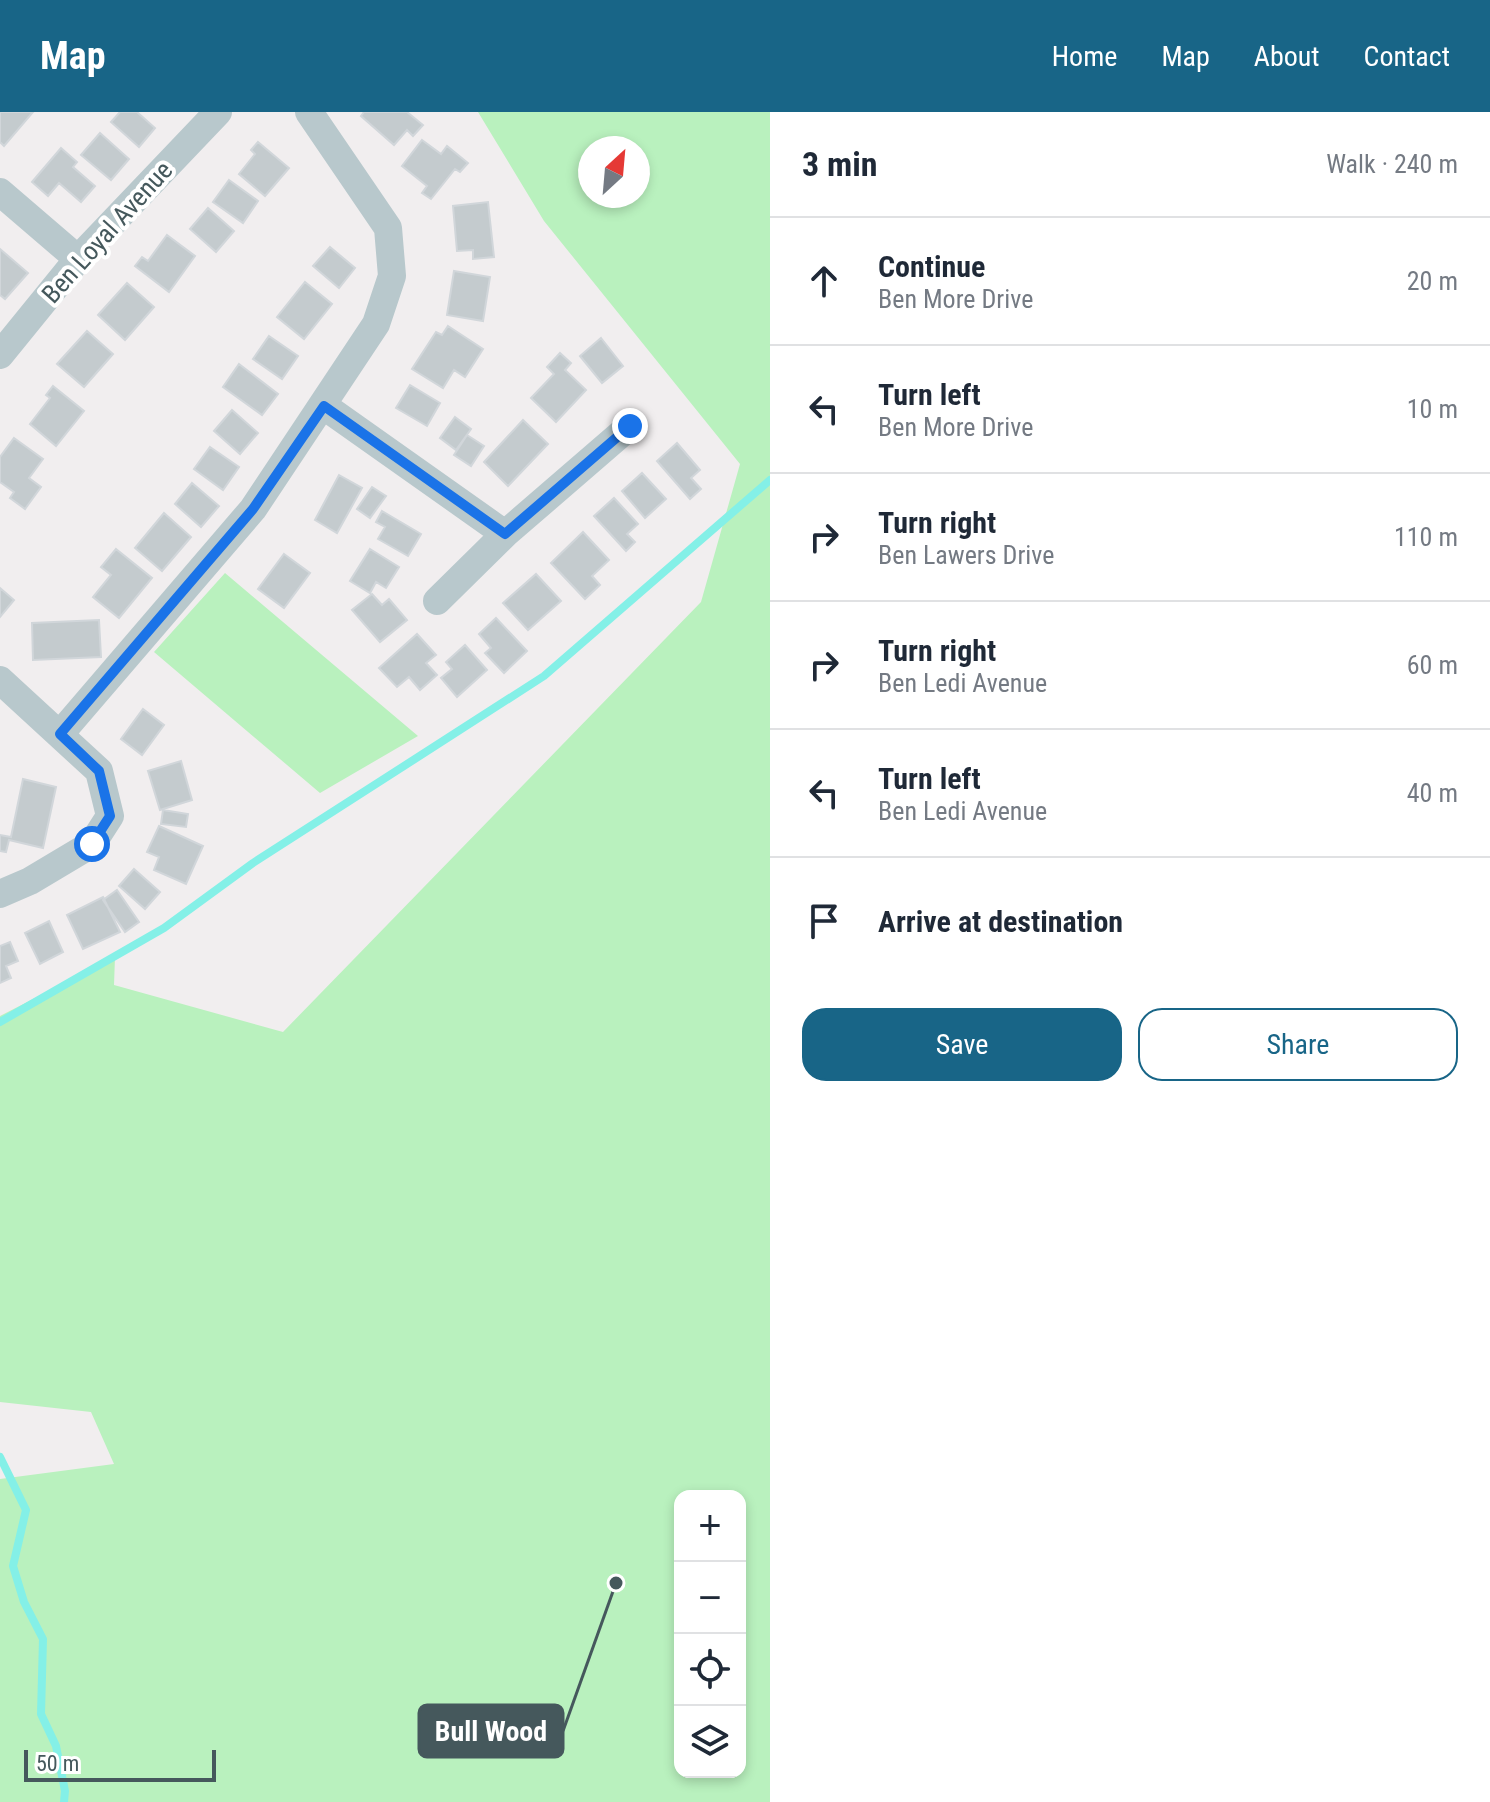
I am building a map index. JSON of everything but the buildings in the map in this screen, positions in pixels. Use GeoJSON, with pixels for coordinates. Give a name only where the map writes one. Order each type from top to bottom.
{"type":"FeatureCollection","features":[{"type":"Feature","properties":{"kind":"street","name":"Ben Loyal Avenue"},"geometry":{"type":"LineString","coordinates":[[0,355],[78,259],[218,112]]}},
{"type":"Feature","properties":{"kind":"street"},"geometry":{"type":"LineString","coordinates":[[60,734],[253,509],[376,324],[392,276],[388,228],[309,112]]}},
{"type":"Feature","properties":{"kind":"street"},"geometry":{"type":"LineString","coordinates":[[0,192],[78,259]]}},
{"type":"Feature","properties":{"kind":"street"},"geometry":{"type":"LineString","coordinates":[[324,406],[505,534]]}},
{"type":"Feature","properties":{"kind":"street"},"geometry":{"type":"LineString","coordinates":[[437,601],[505,534],[630,426]]}},
{"type":"Feature","properties":{"kind":"street"},"geometry":{"type":"LineString","coordinates":[[0,680],[99,771],[110,816],[92,844],[30,881],[0,894]]}},
{"type":"Feature","properties":{"kind":"green space"},"geometry":{"type":"Polygon","coordinates":[[[478,112],[770,112],[770,1802],[0,1802],[0,1479],[114,1464],[91,1412],[0,1402],[0,1016],[115,957],[114,985],[283,1032],[701,602],[740,464],[544,221],[478,112]]]}},
{"type":"Feature","properties":{"kind":"green space"},"geometry":{"type":"Polygon","coordinates":[[[225,573],[418,736],[320,793],[154,652],[225,573]]]}},
{"type":"Feature","properties":{"kind":"waterway"},"geometry":{"type":"LineString","coordinates":[[0,1022],[164,928],[253,863],[544,676],[770,480]]}},
{"type":"Feature","properties":{"kind":"waterway"},"geometry":{"type":"LineString","coordinates":[[0,1457],[26,1510],[13,1566],[24,1602],[43,1639],[41,1714],[56,1746],[65,1791],[64,1802]]}},
{"type":"Feature","properties":{"kind":"place","name":"Bull Wood"},"geometry":{"type":"Point","coordinates":[616,1583]}},
{"type":"Feature","properties":{"kind":"route"},"geometry":{"type":"LineString","coordinates":[[92,844],[110,816],[99,771],[60,734],[253,509],[324,406],[505,534],[630,426]]}}]}
